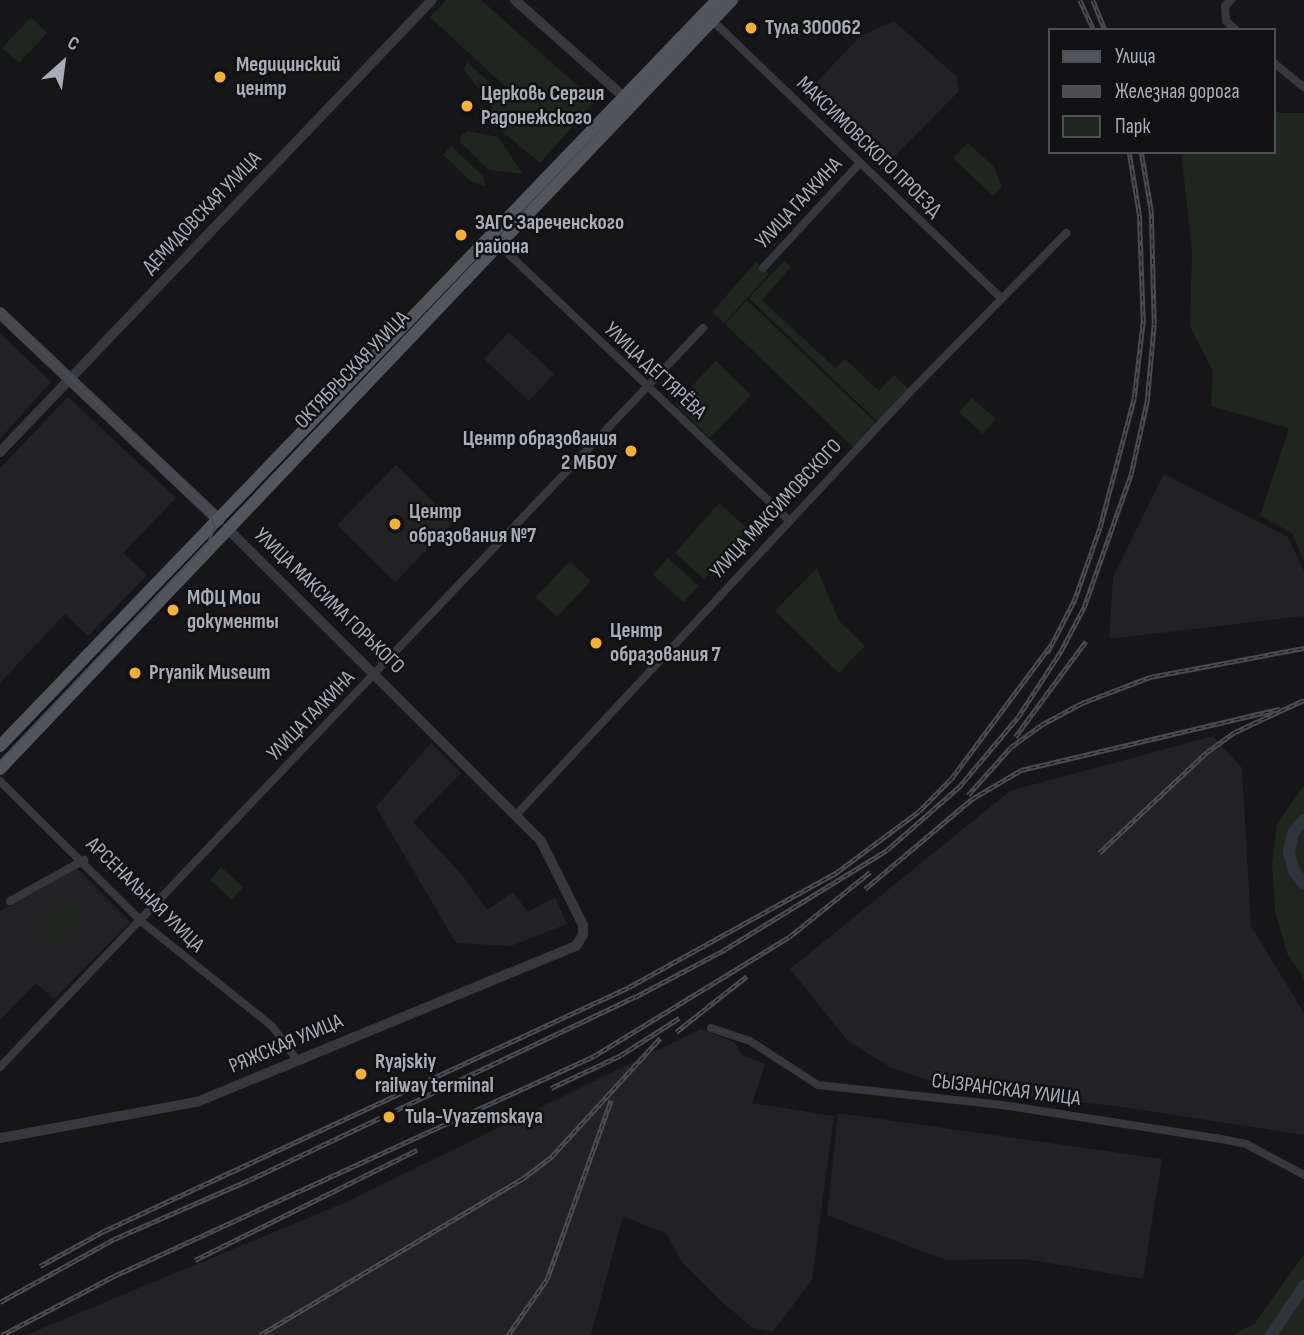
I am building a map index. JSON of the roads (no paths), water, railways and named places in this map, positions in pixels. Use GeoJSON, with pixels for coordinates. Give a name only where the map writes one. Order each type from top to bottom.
{"type":"FeatureCollection","features":[{"type":"Feature","properties":{"kind":"main road","name":"ОКТЯБРЬСКАЯ УЛИЦА"},"geometry":{"type":"LineString","coordinates":[[0,769],[223,524],[615,115],[717,0]]}},
{"type":"Feature","properties":{"kind":"main road","name":"ОКТЯБРЬСКАЯ УЛИЦА"},"geometry":{"type":"LineString","coordinates":[[628,101],[732,0]]}},
{"type":"Feature","properties":{"kind":"main road","name":"ОКТЯБРЬСКАЯ УЛИЦА"},"geometry":{"type":"LineString","coordinates":[[0,746],[499,245],[615,115]]}},
{"type":"Feature","properties":{"kind":"main road","name":"УЛИЦА МАКСИМА ГОРЬКОГО"},"geometry":{"type":"LineString","coordinates":[[0,313],[223,524]]}},
{"type":"Feature","properties":{"kind":"street","name":"ДЕМИДОВСКАЯ УЛИЦА"},"geometry":{"type":"LineString","coordinates":[[0,452],[432,0]]}},
{"type":"Feature","properties":{"kind":"street"},"geometry":{"type":"LineString","coordinates":[[515,0],[628,101]]}},
{"type":"Feature","properties":{"kind":"street"},"geometry":{"type":"LineString","coordinates":[[1231,0],[1225,6],[1226,21],[1234,28]]}},
{"type":"Feature","properties":{"kind":"street","name":"МАКСИМОВСКОГО ПРОЕЗД"},"geometry":{"type":"LineString","coordinates":[[712,20],[1002,299]]}},
{"type":"Feature","properties":{"kind":"street"},"geometry":{"type":"LineString","coordinates":[[1276,65],[1304,87]]}},
{"type":"Feature","properties":{"kind":"street","name":"УЛИЦА ГАЛКИНА"},"geometry":{"type":"LineString","coordinates":[[764,268],[860,163]]}},
{"type":"Feature","properties":{"kind":"street","name":"УЛИЦА МАКСИМОВСКОГО"},"geometry":{"type":"LineString","coordinates":[[517,814],[790,521],[1066,233]]}},
{"type":"Feature","properties":{"kind":"street","name":"УЛИЦА ДЕГТЯРЁВА"},"geometry":{"type":"LineString","coordinates":[[499,245],[790,521]]}},
{"type":"Feature","properties":{"kind":"street","name":"УЛИЦА ГАЛКИНА"},"geometry":{"type":"LineString","coordinates":[[0,1067],[142,922],[649,389],[703,328]]}},
{"type":"Feature","properties":{"kind":"street","name":"УЛИЦА МАКСИМА ГОРЬКОГО"},"geometry":{"type":"LineString","coordinates":[[223,524],[517,814],[547,850],[583,925],[576,946]]}},
{"type":"Feature","properties":{"kind":"street","name":"АРСЕНАЛЬНАЯ УЛИЦА"},"geometry":{"type":"LineString","coordinates":[[0,781],[83,860],[142,922],[272,1026],[297,1060]]}},
{"type":"Feature","properties":{"kind":"street"},"geometry":{"type":"LineString","coordinates":[[10,901],[83,860]]}},
{"type":"Feature","properties":{"kind":"street","name":"РЯЖСКАЯ УЛИЦА"},"geometry":{"type":"LineString","coordinates":[[0,1138],[179,1107],[576,946]]}},
{"type":"Feature","properties":{"kind":"street","name":"СЫЗРАНСКАЯ УЛИЦА"},"geometry":{"type":"LineString","coordinates":[[711,1028],[757,1045],[818,1085],[1002,1105],[1216,1138],[1256,1148],[1304,1175]]}},
{"type":"Feature","properties":{"kind":"waterway"},"geometry":{"type":"LineString","coordinates":[[1304,820],[1293,833],[1289,852],[1294,871],[1304,884]]}},
{"type":"Feature","properties":{"kind":"waterway"},"geometry":{"type":"LineString","coordinates":[[1271,1335],[1304,1286]]}},
{"type":"Feature","properties":{"kind":"tram line"},"geometry":{"type":"LineString","coordinates":[[0,311],[207,506],[215,528],[209,541],[0,761]]}},
{"type":"Feature","properties":{"kind":"railway"},"geometry":{"type":"LineString","coordinates":[[1080,0],[1093,28]]}},
{"type":"Feature","properties":{"kind":"railway"},"geometry":{"type":"LineString","coordinates":[[1093,0],[1104,28]]}},
{"type":"Feature","properties":{"kind":"railway"},"geometry":{"type":"LineString","coordinates":[[1047,653],[1074,601],[1100,527],[1134,398],[1143,321],[1139,214],[1129,154]]}},
{"type":"Feature","properties":{"kind":"railway"},"geometry":{"type":"LineString","coordinates":[[0,1302],[114,1239],[249,1180],[635,997],[724,950],[887,850],[959,787],[1018,717],[1061,651],[1084,607],[1131,474],[1147,401],[1154,324],[1151,211],[1141,154]]}},
{"type":"Feature","properties":{"kind":"railway"},"geometry":{"type":"LineString","coordinates":[[1015,737],[1086,641]]}},
{"type":"Feature","properties":{"kind":"railway"},"geometry":{"type":"LineString","coordinates":[[40,1266],[104,1231],[629,987],[837,872],[919,811],[951,779],[1051,645]]}},
{"type":"Feature","properties":{"kind":"railway"},"geometry":{"type":"LineString","coordinates":[[968,795],[1011,747],[1041,725],[1082,703],[1150,677],[1304,648]]}},
{"type":"Feature","properties":{"kind":"railway"},"geometry":{"type":"LineString","coordinates":[[1099,853],[1207,752],[1235,732],[1304,700]]}},
{"type":"Feature","properties":{"kind":"railway"},"geometry":{"type":"LineString","coordinates":[[865,889],[972,799],[1021,770],[1280,709]]}},
{"type":"Feature","properties":{"kind":"railway"},"geometry":{"type":"LineString","coordinates":[[2,1335],[114,1276],[594,1056],[789,937],[870,872]]}},
{"type":"Feature","properties":{"kind":"railway"},"geometry":{"type":"LineString","coordinates":[[676,1032],[747,976]]}},
{"type":"Feature","properties":{"kind":"railway"},"geometry":{"type":"LineString","coordinates":[[551,1088],[621,1055],[679,1018]]}},
{"type":"Feature","properties":{"kind":"railway"},"geometry":{"type":"LineString","coordinates":[[260,1335],[522,1179],[552,1156],[660,1038]]}},
{"type":"Feature","properties":{"kind":"railway"},"geometry":{"type":"LineString","coordinates":[[508,1335],[547,1279],[611,1100]]}},
{"type":"Feature","properties":{"kind":"railway"},"geometry":{"type":"LineString","coordinates":[[195,1260],[417,1150]]}},
{"type":"Feature","properties":{"kind":"place","name":"Тула 300062"},"geometry":{"type":"Point","coordinates":[751,28]}},
{"type":"Feature","properties":{"kind":"place","name":"Медицинский центр"},"geometry":{"type":"Point","coordinates":[220,77]}},
{"type":"Feature","properties":{"kind":"place","name":"Церковь Сергия Радонежского"},"geometry":{"type":"Point","coordinates":[467,106]}},
{"type":"Feature","properties":{"kind":"place","name":"ЗАГС Зареченского района"},"geometry":{"type":"Point","coordinates":[461,235]}},
{"type":"Feature","properties":{"kind":"place","name":"Центр образования 2 МБОУ"},"geometry":{"type":"Point","coordinates":[631,451]}},
{"type":"Feature","properties":{"kind":"place","name":"Центр образования №7"},"geometry":{"type":"Point","coordinates":[395,524]}},
{"type":"Feature","properties":{"kind":"place","name":"МФЦ Мои документы"},"geometry":{"type":"Point","coordinates":[173,610]}},
{"type":"Feature","properties":{"kind":"place","name":"Центр образования 7"},"geometry":{"type":"Point","coordinates":[596,643]}},
{"type":"Feature","properties":{"kind":"place","name":"Pryanik Museum"},"geometry":{"type":"Point","coordinates":[135,673]}},
{"type":"Feature","properties":{"kind":"place","name":"Ryajskiy railway terminal"},"geometry":{"type":"Point","coordinates":[361,1074]}},
{"type":"Feature","properties":{"kind":"place","name":"Tula-Vyazemskaya"},"geometry":{"type":"Point","coordinates":[389,1117]}}]}
